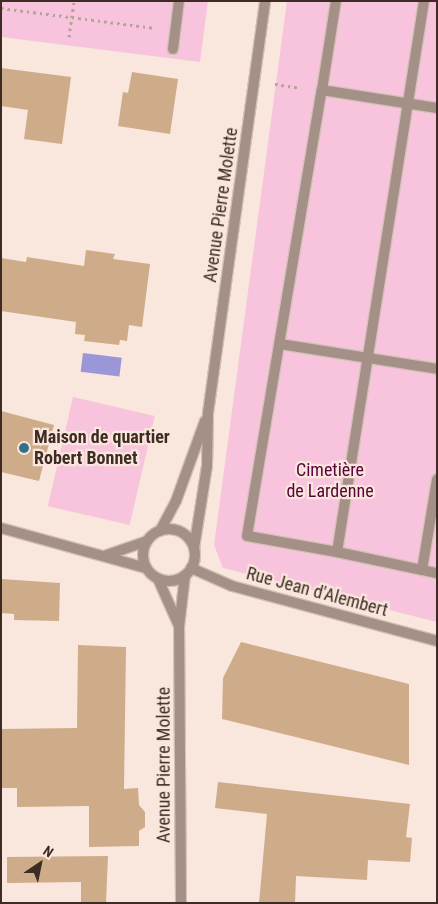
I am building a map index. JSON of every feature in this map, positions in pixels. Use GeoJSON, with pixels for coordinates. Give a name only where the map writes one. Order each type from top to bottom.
{"type":"FeatureCollection","features":[{"type":"Feature","properties":{"kind":"street"},"geometry":{"type":"LineString","coordinates":[[173,49],[179,1]]}},
{"type":"Feature","properties":{"kind":"street","name":"Avenue Pierre Molette"},"geometry":{"type":"LineString","coordinates":[[181,903],[179,627],[207,466],[208,413],[265,1]]}},
{"type":"Feature","properties":{"kind":"street"},"geometry":{"type":"LineString","coordinates":[[336,1],[247,536],[437,573]]}},
{"type":"Feature","properties":{"kind":"street"},"geometry":{"type":"LineString","coordinates":[[337,552],[424,1]]}},
{"type":"Feature","properties":{"kind":"street"},"geometry":{"type":"LineString","coordinates":[[322,90],[437,108]]}},
{"type":"Feature","properties":{"kind":"street"},"geometry":{"type":"LineString","coordinates":[[280,344],[437,369]]}},
{"type":"Feature","properties":{"kind":"street","name":"Avenue Pierre Molette"},"geometry":{"type":"LineString","coordinates":[[147,542],[160,531],[176,501],[208,413]]}},
{"type":"Feature","properties":{"kind":"street"},"geometry":{"type":"LineString","coordinates":[[422,570],[437,479]]}},
{"type":"Feature","properties":{"kind":"street"},"geometry":{"type":"LineString","coordinates":[[1,528],[107,555],[146,568]]}},
{"type":"Feature","properties":{"kind":"street"},"geometry":{"type":"LineString","coordinates":[[160,531],[180,532],[194,548]]}},
{"type":"Feature","properties":{"kind":"street"},"geometry":{"type":"LineString","coordinates":[[107,555],[147,542]]}},
{"type":"Feature","properties":{"kind":"street"},"geometry":{"type":"LineString","coordinates":[[146,568],[143,555],[147,542]]}},
{"type":"Feature","properties":{"kind":"street","name":"Avenue Pierre Molette"},"geometry":{"type":"LineString","coordinates":[[146,568],[158,579],[179,627]]}},
{"type":"Feature","properties":{"kind":"street"},"geometry":{"type":"LineString","coordinates":[[158,579],[172,581],[188,572]]}},
{"type":"Feature","properties":{"kind":"street","name":"Rue Jean d'Alembert"},"geometry":{"type":"LineString","coordinates":[[188,572],[232,586],[437,641]]}},
{"type":"Feature","properties":{"kind":"path"},"geometry":{"type":"LineString","coordinates":[[69,38],[74,1]]}},
{"type":"Feature","properties":{"kind":"path"},"geometry":{"type":"LineString","coordinates":[[1,8],[175,31]]}},
{"type":"Feature","properties":{"kind":"path"},"geometry":{"type":"LineString","coordinates":[[254,82],[322,90]]}},
{"type":"Feature","properties":{"kind":"green space"},"geometry":{"type":"Polygon","coordinates":[[[1,1],[208,1],[200,62],[1,37],[1,1]]]}},
{"type":"Feature","properties":{"kind":"green space","name":"Cimetière de Lardenne"},"geometry":{"type":"Polygon","coordinates":[[[287,1],[437,1],[437,622],[223,568],[214,545],[287,1]]]}},
{"type":"Feature","properties":{"kind":"green space"},"geometry":{"type":"Polygon","coordinates":[[[73,397],[155,416],[130,525],[48,506],[73,397]]]}},
{"type":"Feature","properties":{"kind":"shaded area"},"geometry":{"type":"Polygon","coordinates":[[[83,353],[122,358],[119,377],[81,372],[83,353]]]}},
{"type":"Feature","properties":{"kind":"building"},"geometry":{"type":"Polygon","coordinates":[[[1,68],[71,77],[62,144],[24,139],[28,110],[1,106],[1,68]]]}},
{"type":"Feature","properties":{"kind":"building"},"geometry":{"type":"Polygon","coordinates":[[[132,72],[178,79],[170,134],[118,126],[123,92],[128,93],[132,72]]]}},
{"type":"Feature","properties":{"kind":"building"},"geometry":{"type":"Polygon","coordinates":[[[86,250],[115,254],[113,259],[150,264],[142,327],[129,325],[127,341],[120,340],[119,345],[84,341],[85,335],[75,334],[76,322],[1,311],[1,258],[26,262],[27,257],[84,266],[86,250]]]}},
{"type":"Feature","properties":{"kind":"building","name":"Maison de quartier Robert Bonnet"},"geometry":{"type":"Polygon","coordinates":[[[1,411],[54,425],[39,481],[1,472],[1,411]]]}},
{"type":"Feature","properties":{"kind":"building"},"geometry":{"type":"Polygon","coordinates":[[[1,579],[60,583],[59,621],[14,620],[14,614],[1,613],[1,579]]]}},
{"type":"Feature","properties":{"kind":"building"},"geometry":{"type":"Polygon","coordinates":[[[241,642],[409,684],[409,765],[222,719],[223,678],[241,642]]]}},
{"type":"Feature","properties":{"kind":"building"},"geometry":{"type":"Polygon","coordinates":[[[78,645],[126,647],[124,789],[138,788],[139,805],[145,812],[145,827],[139,831],[139,846],[89,847],[89,806],[17,807],[17,788],[1,788],[1,729],[77,728],[78,645]]]}},
{"type":"Feature","properties":{"kind":"building"},"geometry":{"type":"Polygon","coordinates":[[[218,782],[410,804],[406,837],[412,838],[410,862],[368,860],[367,880],[296,876],[295,903],[259,903],[267,814],[215,808],[218,782]]]}},
{"type":"Feature","properties":{"kind":"building"},"geometry":{"type":"Polygon","coordinates":[[[108,856],[106,903],[81,903],[81,882],[7,883],[7,857],[108,856]]]}},
{"type":"Feature","properties":{"kind":"place","name":"Maison de quartier Robert Bonnet"},"geometry":{"type":"Point","coordinates":[24,448]}}]}
